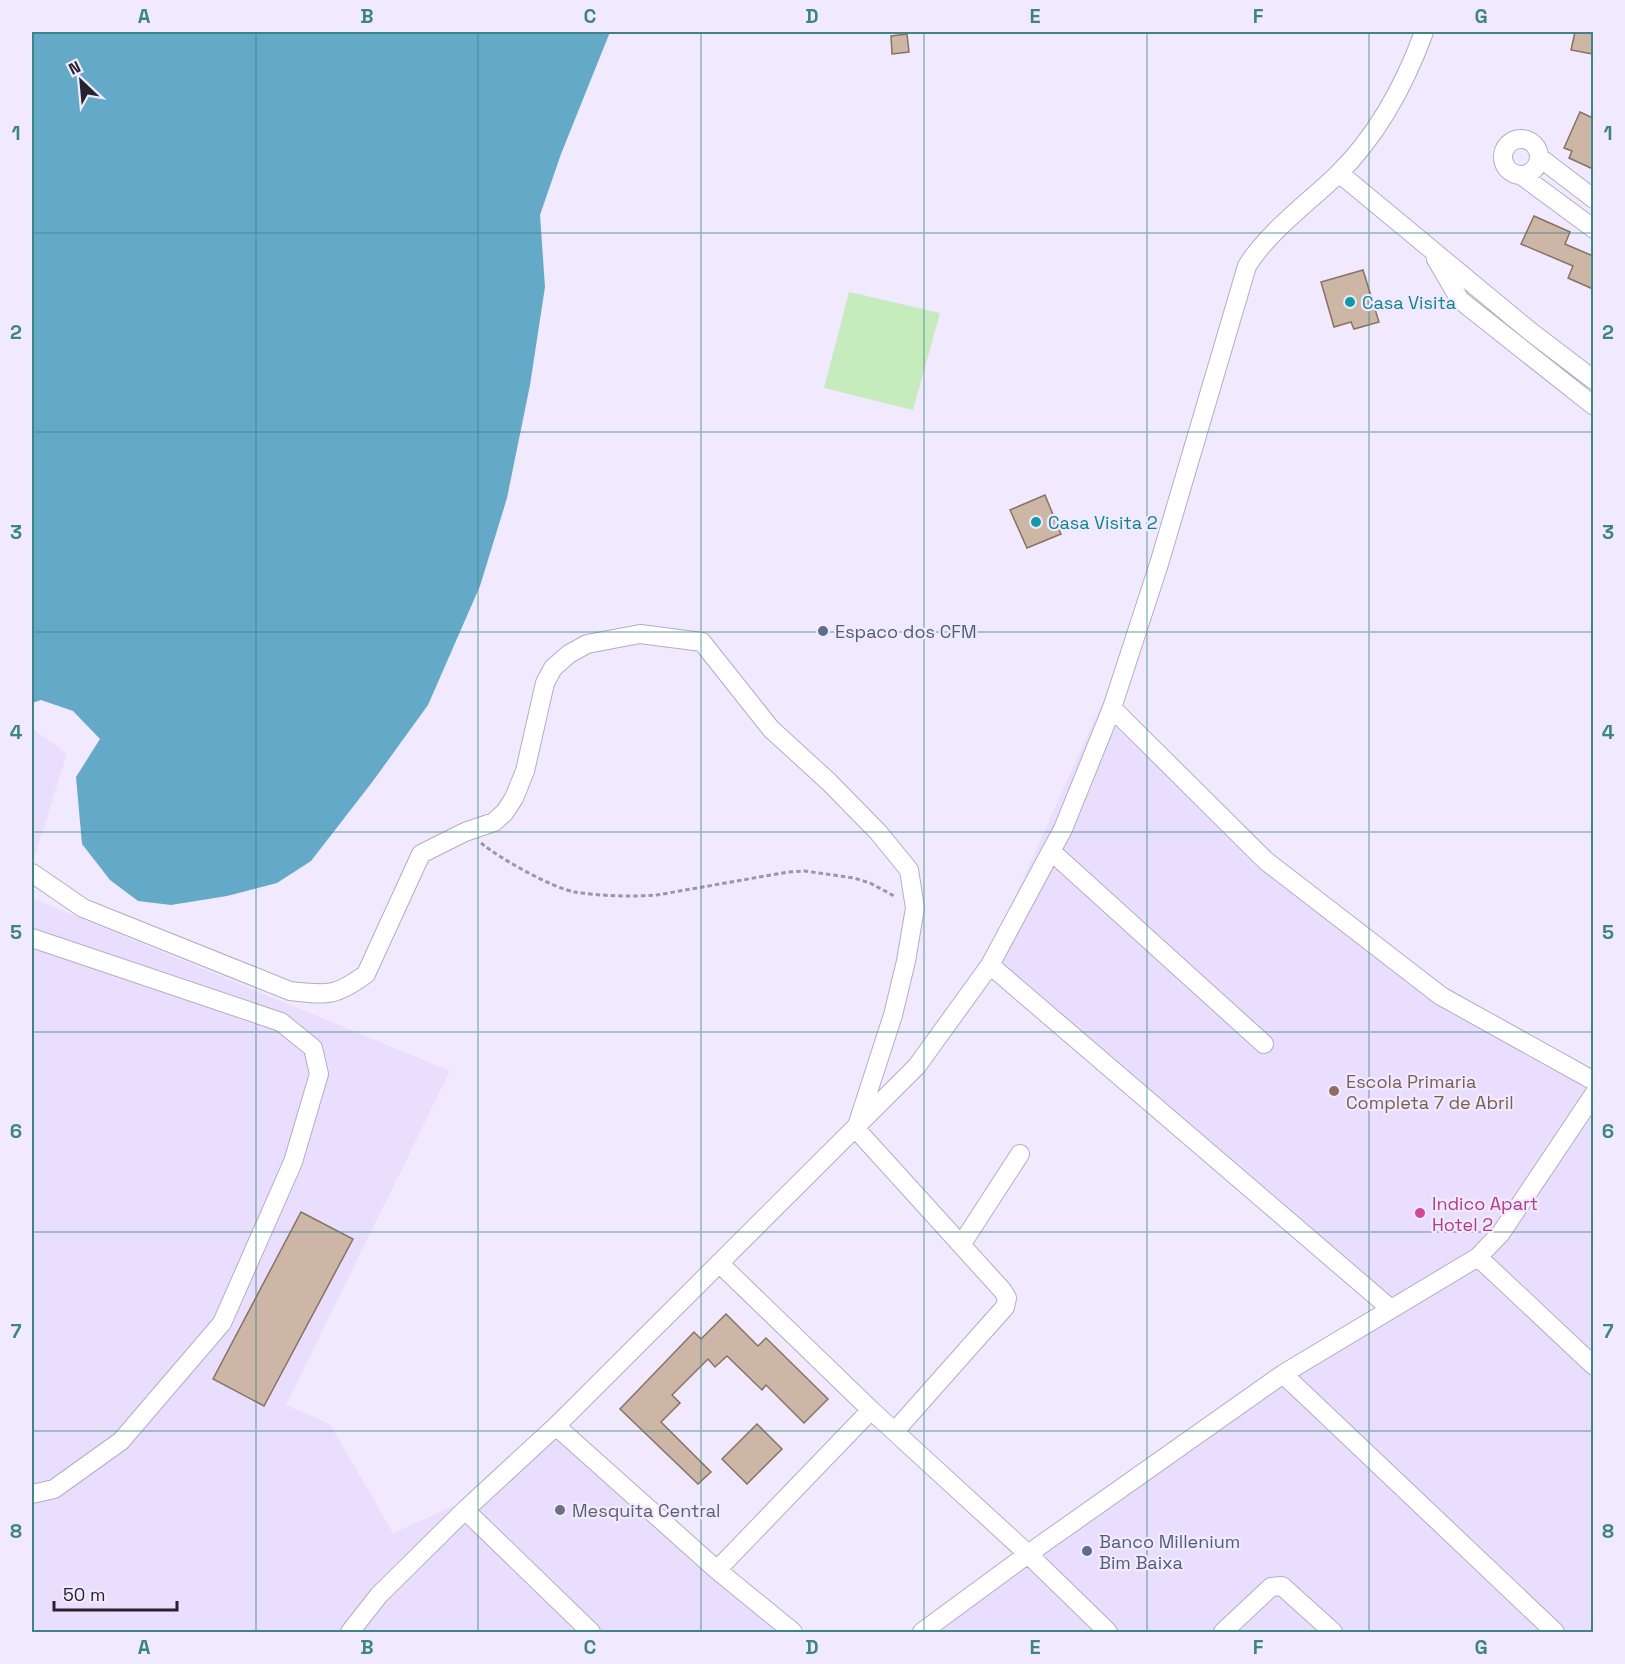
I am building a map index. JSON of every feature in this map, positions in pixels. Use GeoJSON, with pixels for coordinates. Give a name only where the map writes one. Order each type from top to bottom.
{"type":"FeatureCollection","features":[{"type":"Feature","properties":{"kind":"street"},"geometry":{"type":"LineString","coordinates":[[350,1632],[379,1595],[465,1510],[556,1426],[917,1066],[990,965],[1052,852],[1112,708],[1159,564],[1247,266],[1261,247],[1339,173],[1375,129],[1397,95],[1424,32]]}},
{"type":"Feature","properties":{"kind":"street"},"geometry":{"type":"LineString","coordinates":[[1521,175],[1532,172],[1536,168],[1539,157],[1538,150],[1528,141],[1514,141],[1504,150],[1504,164],[1508,170],[1521,175],[1593,229]]}},
{"type":"Feature","properties":{"kind":"street"},"geometry":{"type":"LineString","coordinates":[[1539,157],[1593,200]]}},
{"type":"Feature","properties":{"kind":"street"},"geometry":{"type":"LineString","coordinates":[[1339,173],[1531,332],[1593,380]]}},
{"type":"Feature","properties":{"kind":"street"},"geometry":{"type":"LineString","coordinates":[[1430,249],[1460,300],[1593,406]]}},
{"type":"Feature","properties":{"kind":"street"},"geometry":{"type":"LineString","coordinates":[[32,873],[83,908],[290,991],[326,995],[351,985],[366,974],[421,854],[465,832],[494,822],[505,812],[514,798],[525,771],[544,683],[553,668],[569,654],[587,644],[640,634],[702,642],[771,729],[837,790],[878,832],[909,870],[915,908],[906,961],[893,1015],[856,1129]]}},
{"type":"Feature","properties":{"kind":"street"},"geometry":{"type":"LineString","coordinates":[[1112,708],[1266,861],[1441,996],[1593,1080]]}},
{"type":"Feature","properties":{"kind":"street"},"geometry":{"type":"LineString","coordinates":[[1052,852],[1264,1044]]}},
{"type":"Feature","properties":{"kind":"street"},"geometry":{"type":"LineString","coordinates":[[32,938],[281,1022],[313,1048],[319,1074],[293,1162],[222,1323],[121,1441],[54,1489],[32,1494]]}},
{"type":"Feature","properties":{"kind":"street"},"geometry":{"type":"LineString","coordinates":[[990,965],[1391,1309]]}},
{"type":"Feature","properties":{"kind":"street"},"geometry":{"type":"LineString","coordinates":[[922,1632],[1028,1554],[1283,1374],[1478,1257],[1501,1233],[1593,1094]]}},
{"type":"Feature","properties":{"kind":"street"},"geometry":{"type":"LineString","coordinates":[[856,1129],[1007,1298],[1005,1307],[895,1431]]}},
{"type":"Feature","properties":{"kind":"street"},"geometry":{"type":"LineString","coordinates":[[961,1245],[1020,1154]]}},
{"type":"Feature","properties":{"kind":"street"},"geometry":{"type":"LineString","coordinates":[[1478,1257],[1593,1365]]}},
{"type":"Feature","properties":{"kind":"street"},"geometry":{"type":"LineString","coordinates":[[719,1263],[871,1410],[1028,1554],[1108,1632]]}},
{"type":"Feature","properties":{"kind":"street"},"geometry":{"type":"LineString","coordinates":[[1283,1374],[1556,1632]]}},
{"type":"Feature","properties":{"kind":"street"},"geometry":{"type":"LineString","coordinates":[[717,1570],[871,1410]]}},
{"type":"Feature","properties":{"kind":"street"},"geometry":{"type":"LineString","coordinates":[[556,1426],[717,1570],[793,1632]]}},
{"type":"Feature","properties":{"kind":"street"},"geometry":{"type":"LineString","coordinates":[[465,1510],[591,1632]]}},
{"type":"Feature","properties":{"kind":"street"},"geometry":{"type":"LineString","coordinates":[[1223,1632],[1270,1587],[1276,1585],[1282,1586],[1333,1632]]}},
{"type":"Feature","properties":{"kind":"path"},"geometry":{"type":"LineString","coordinates":[[465,832],[491,852],[574,892],[641,897],[806,871],[870,883],[915,908]]}},
{"type":"Feature","properties":{"kind":"shaded area"},"geometry":{"type":"Polygon","coordinates":[[[1103,701],[1262,862],[1593,1094],[1593,1632],[934,1632],[1286,1379],[1387,1311],[986,961],[1103,701]]]}},
{"type":"Feature","properties":{"kind":"shaded area"},"geometry":{"type":"Polygon","coordinates":[[[32,728],[67,754],[32,865],[32,728]]]}},
{"type":"Feature","properties":{"kind":"shaded area"},"geometry":{"type":"Polygon","coordinates":[[[32,898],[450,1071],[286,1405],[330,1424],[393,1533],[458,1504],[551,1427],[722,1571],[806,1632],[32,1632],[32,898]]]}},
{"type":"Feature","properties":{"kind":"green space"},"geometry":{"type":"Polygon","coordinates":[[[849,292],[940,313],[913,410],[824,388],[849,292]]]}},
{"type":"Feature","properties":{"kind":"water"},"geometry":{"type":"Polygon","coordinates":[[[32,32],[610,32],[561,154],[540,215],[545,287],[530,385],[507,498],[480,586],[428,705],[311,861],[277,883],[227,896],[171,905],[138,901],[110,880],[82,844],[76,777],[100,739],[73,711],[41,700],[32,703],[32,32]]]}},
{"type":"Feature","properties":{"kind":"building"},"geometry":{"type":"Polygon","coordinates":[[[1575,32],[1593,32],[1593,54],[1571,50],[1575,32]]]}},
{"type":"Feature","properties":{"kind":"building"},"geometry":{"type":"Polygon","coordinates":[[[907,34],[909,52],[892,54],[891,36],[907,34]]]}},
{"type":"Feature","properties":{"kind":"building"},"geometry":{"type":"Polygon","coordinates":[[[1580,112],[1593,118],[1593,169],[1569,158],[1572,151],[1564,148],[1580,112]]]}},
{"type":"Feature","properties":{"kind":"building"},"geometry":{"type":"Polygon","coordinates":[[[1534,216],[1570,232],[1565,244],[1593,256],[1593,289],[1568,278],[1573,266],[1521,244],[1534,216]]]}},
{"type":"Feature","properties":{"kind":"building","name":"Casa Visita"},"geometry":{"type":"Polygon","coordinates":[[[1363,270],[1379,322],[1354,329],[1351,322],[1334,327],[1321,282],[1363,270]]]}},
{"type":"Feature","properties":{"kind":"building","name":"Casa Visita 2"},"geometry":{"type":"Polygon","coordinates":[[[1045,495],[1061,534],[1027,548],[1010,510],[1045,495]]]}},
{"type":"Feature","properties":{"kind":"building"},"geometry":{"type":"Polygon","coordinates":[[[301,1212],[353,1239],[264,1406],[213,1379],[301,1212]]]}},
{"type":"Feature","properties":{"kind":"building"},"geometry":{"type":"Polygon","coordinates":[[[726,1314],[758,1346],[766,1338],[828,1399],[804,1423],[766,1385],[762,1390],[727,1356],[715,1367],[708,1359],[672,1395],[680,1403],[661,1422],[711,1472],[698,1484],[620,1409],[694,1332],[701,1339],[726,1314]]]}},
{"type":"Feature","properties":{"kind":"building"},"geometry":{"type":"Polygon","coordinates":[[[757,1424],[782,1449],[747,1484],[722,1459],[757,1424]]]}},
{"type":"Feature","properties":{"kind":"place","name":"Casa Visita"},"geometry":{"type":"Point","coordinates":[1350,302]}},
{"type":"Feature","properties":{"kind":"place","name":"Casa Visita 2"},"geometry":{"type":"Point","coordinates":[1036,522]}},
{"type":"Feature","properties":{"kind":"place","name":"Espaco dos CFM"},"geometry":{"type":"Point","coordinates":[823,631]}},
{"type":"Feature","properties":{"kind":"place","name":"Escola Primaria Completa 7 de Abril"},"geometry":{"type":"Point","coordinates":[1334,1091]}},
{"type":"Feature","properties":{"kind":"place","name":"Indico Apart Hotel 2"},"geometry":{"type":"Point","coordinates":[1420,1213]}},
{"type":"Feature","properties":{"kind":"place","name":"Mesquita Central"},"geometry":{"type":"Point","coordinates":[560,1510]}},
{"type":"Feature","properties":{"kind":"place","name":"Banco Millenium Bim Baixa"},"geometry":{"type":"Point","coordinates":[1087,1551]}}]}
